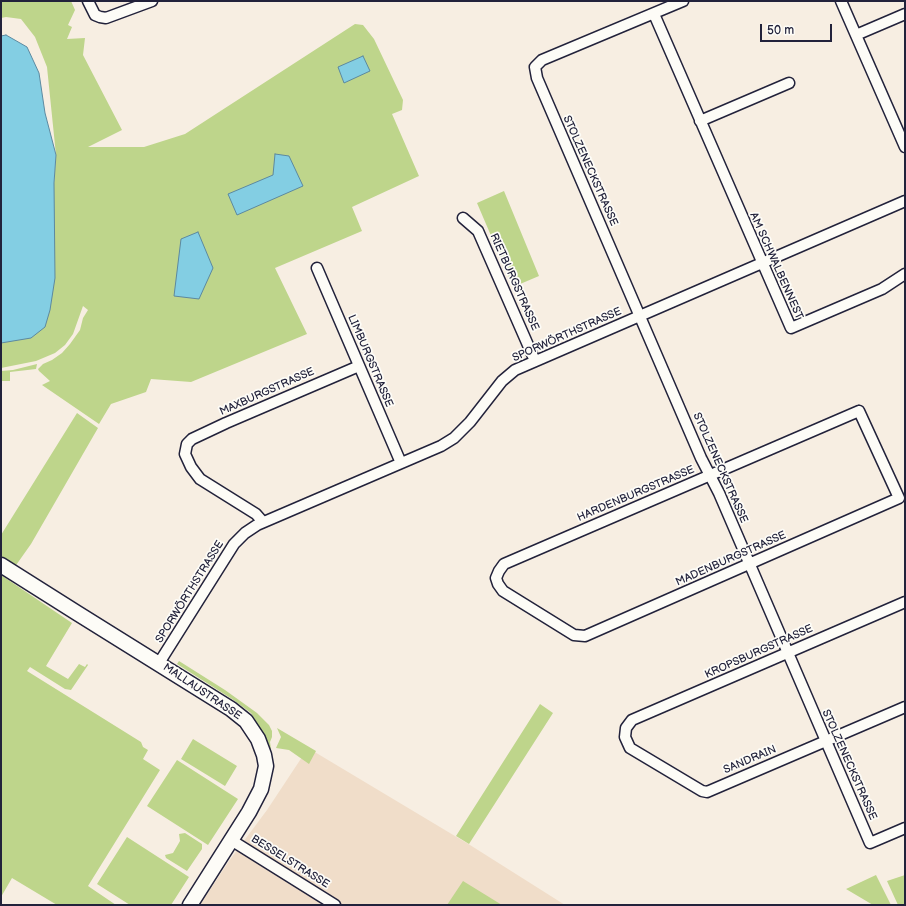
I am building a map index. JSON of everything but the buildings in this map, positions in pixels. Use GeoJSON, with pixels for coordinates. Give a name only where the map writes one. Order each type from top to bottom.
{"type":"FeatureCollection","features":[{"type":"Feature","properties":{"kind":"street"},"geometry":{"type":"LineString","coordinates":[[88,1],[95,15],[106,18],[152,1]]}},
{"type":"Feature","properties":{"kind":"street"},"geometry":{"type":"LineString","coordinates":[[654,14],[683,1]]}},
{"type":"Feature","properties":{"kind":"street"},"geometry":{"type":"LineString","coordinates":[[842,1],[905,147]]}},
{"type":"Feature","properties":{"kind":"street","name":"STOLZENECKSTRASSE"},"geometry":{"type":"LineString","coordinates":[[654,14],[542,60],[534,67],[537,78],[702,458],[719,493],[870,843],[905,828]]}},
{"type":"Feature","properties":{"kind":"street","name":"AM SCHWALBENNEST"},"geometry":{"type":"LineString","coordinates":[[654,14],[791,328],[882,289],[905,274]]}},
{"type":"Feature","properties":{"kind":"street"},"geometry":{"type":"LineString","coordinates":[[856,35],[905,14]]}},
{"type":"Feature","properties":{"kind":"street"},"geometry":{"type":"LineString","coordinates":[[700,121],[789,83]]}},
{"type":"Feature","properties":{"kind":"street","name":"SPORWÖRTHSTRASSE"},"geometry":{"type":"LineString","coordinates":[[159,663],[234,544],[245,533],[263,522],[441,446],[454,438],[470,422],[502,381],[515,370],[905,201]]}},
{"type":"Feature","properties":{"kind":"street","name":"RIETBURGSTRASSE"},"geometry":{"type":"LineString","coordinates":[[463,218],[478,231],[535,361]]}},
{"type":"Feature","properties":{"kind":"street","name":"LIMBURGSTRASSE"},"geometry":{"type":"LineString","coordinates":[[317,268],[400,463]]}},
{"type":"Feature","properties":{"kind":"street","name":"MAXBURGSTRASSE"},"geometry":{"type":"LineString","coordinates":[[263,522],[256,514],[200,478],[191,467],[185,454],[186,444],[192,439],[226,423],[359,366]]}},
{"type":"Feature","properties":{"kind":"street","name":"HARDENBURGSTRASSE"},"geometry":{"type":"LineString","coordinates":[[496,578],[504,564],[859,411]]}},
{"type":"Feature","properties":{"kind":"street","name":"MADENBURGSTRASSE"},"geometry":{"type":"LineString","coordinates":[[496,578],[503,591],[574,635],[585,636],[899,498],[859,411]]}},
{"type":"Feature","properties":{"kind":"street","name":"MALLAUSTRASSE"},"geometry":{"type":"LineString","coordinates":[[1,564],[231,709],[241,716],[261,745],[266,766],[261,789],[249,812],[190,905]]}},
{"type":"Feature","properties":{"kind":"street","name":"KROPSBURGSTRASSE"},"geometry":{"type":"LineString","coordinates":[[626,728],[632,720],[905,602]]}},
{"type":"Feature","properties":{"kind":"street","name":"SANDRAIN"},"geometry":{"type":"LineString","coordinates":[[626,728],[625,737],[630,748],[702,791],[707,792],[905,707]]}},
{"type":"Feature","properties":{"kind":"street","name":"BESSELSTRASSE"},"geometry":{"type":"LineString","coordinates":[[231,840],[335,905]]}},
{"type":"Feature","properties":{"kind":"shaded area"},"geometry":{"type":"Polygon","coordinates":[[[308,748],[470,845],[565,905],[200,905],[229,861],[267,810],[308,748]]]}},
{"type":"Feature","properties":{"kind":"green space"},"geometry":{"type":"Polygon","coordinates":[[[1,1],[71,1],[75,10],[68,25],[72,27],[67,39],[85,38],[83,55],[122,130],[88,147],[144,147],[185,134],[355,24],[363,25],[374,39],[403,100],[402,110],[392,114],[419,176],[352,207],[362,231],[275,268],[307,334],[191,382],[151,379],[146,392],[111,404],[99,424],[42,385],[50,381],[38,369],[43,364],[62,353],[80,330],[83,318],[88,310],[83,306],[73,334],[65,345],[55,353],[36,361],[1,368],[1,343],[12,340],[54,183],[56,155],[47,67],[35,37],[21,19],[6,17],[1,18],[1,1]]]}},
{"type":"Feature","properties":{"kind":"green space"},"geometry":{"type":"Polygon","coordinates":[[[504,191],[539,276],[513,287],[477,203],[504,191]]]}},
{"type":"Feature","properties":{"kind":"green space"},"geometry":{"type":"Polygon","coordinates":[[[37,364],[36,369],[10,372],[10,381],[1,381],[1,371],[13,370],[37,364]]]}},
{"type":"Feature","properties":{"kind":"green space"},"geometry":{"type":"Polygon","coordinates":[[[77,413],[98,428],[31,544],[14,568],[1,559],[1,535],[77,413]]]}},
{"type":"Feature","properties":{"kind":"green space"},"geometry":{"type":"Polygon","coordinates":[[[1,575],[72,623],[46,666],[68,679],[79,664],[85,667],[87,664],[88,665],[71,690],[65,689],[30,667],[27,671],[141,742],[143,747],[148,750],[143,759],[160,770],[88,886],[116,905],[57,905],[12,878],[1,897],[1,575]]]}},
{"type":"Feature","properties":{"kind":"green space"},"geometry":{"type":"Polygon","coordinates":[[[179,661],[225,690],[257,713],[269,725],[272,731],[270,742],[271,749],[269,750],[255,724],[255,720],[251,713],[177,664],[179,661]]]}},
{"type":"Feature","properties":{"kind":"green space"},"geometry":{"type":"Polygon","coordinates":[[[540,704],[553,713],[469,844],[456,836],[540,704]]]}},
{"type":"Feature","properties":{"kind":"green space"},"geometry":{"type":"Polygon","coordinates":[[[277,728],[316,751],[309,764],[289,750],[276,748],[281,737],[277,728]]]}},
{"type":"Feature","properties":{"kind":"green space"},"geometry":{"type":"Polygon","coordinates":[[[193,739],[237,766],[225,786],[181,759],[193,739]]]}},
{"type":"Feature","properties":{"kind":"green space"},"geometry":{"type":"Polygon","coordinates":[[[177,760],[238,799],[208,845],[147,806],[177,760]]]}},
{"type":"Feature","properties":{"kind":"green space"},"geometry":{"type":"Polygon","coordinates":[[[185,833],[202,844],[202,849],[187,871],[166,858],[165,855],[173,853],[180,841],[179,834],[185,833]]]}},
{"type":"Feature","properties":{"kind":"green space"},"geometry":{"type":"Polygon","coordinates":[[[127,837],[189,877],[171,905],[130,905],[97,884],[127,837]]]}},
{"type":"Feature","properties":{"kind":"green space"},"geometry":{"type":"Polygon","coordinates":[[[876,875],[891,905],[873,905],[846,889],[876,875]]]}},
{"type":"Feature","properties":{"kind":"green space"},"geometry":{"type":"Polygon","coordinates":[[[905,875],[905,905],[898,905],[887,881],[905,875]]]}},
{"type":"Feature","properties":{"kind":"green space"},"geometry":{"type":"Polygon","coordinates":[[[463,881],[502,905],[447,905],[463,881]]]}},
{"type":"Feature","properties":{"kind":"water"},"geometry":{"type":"Polygon","coordinates":[[[6,35],[27,47],[39,73],[45,113],[56,155],[54,183],[55,278],[50,310],[45,327],[31,338],[1,343],[1,36],[6,35]]]}},
{"type":"Feature","properties":{"kind":"water"},"geometry":{"type":"Polygon","coordinates":[[[363,56],[370,71],[344,83],[338,67],[363,56]]]}},
{"type":"Feature","properties":{"kind":"water"},"geometry":{"type":"Polygon","coordinates":[[[275,154],[289,156],[303,186],[237,215],[228,194],[273,175],[275,154]]]}},
{"type":"Feature","properties":{"kind":"water"},"geometry":{"type":"Polygon","coordinates":[[[198,232],[213,268],[199,299],[174,296],[181,239],[198,232]]]}}]}
